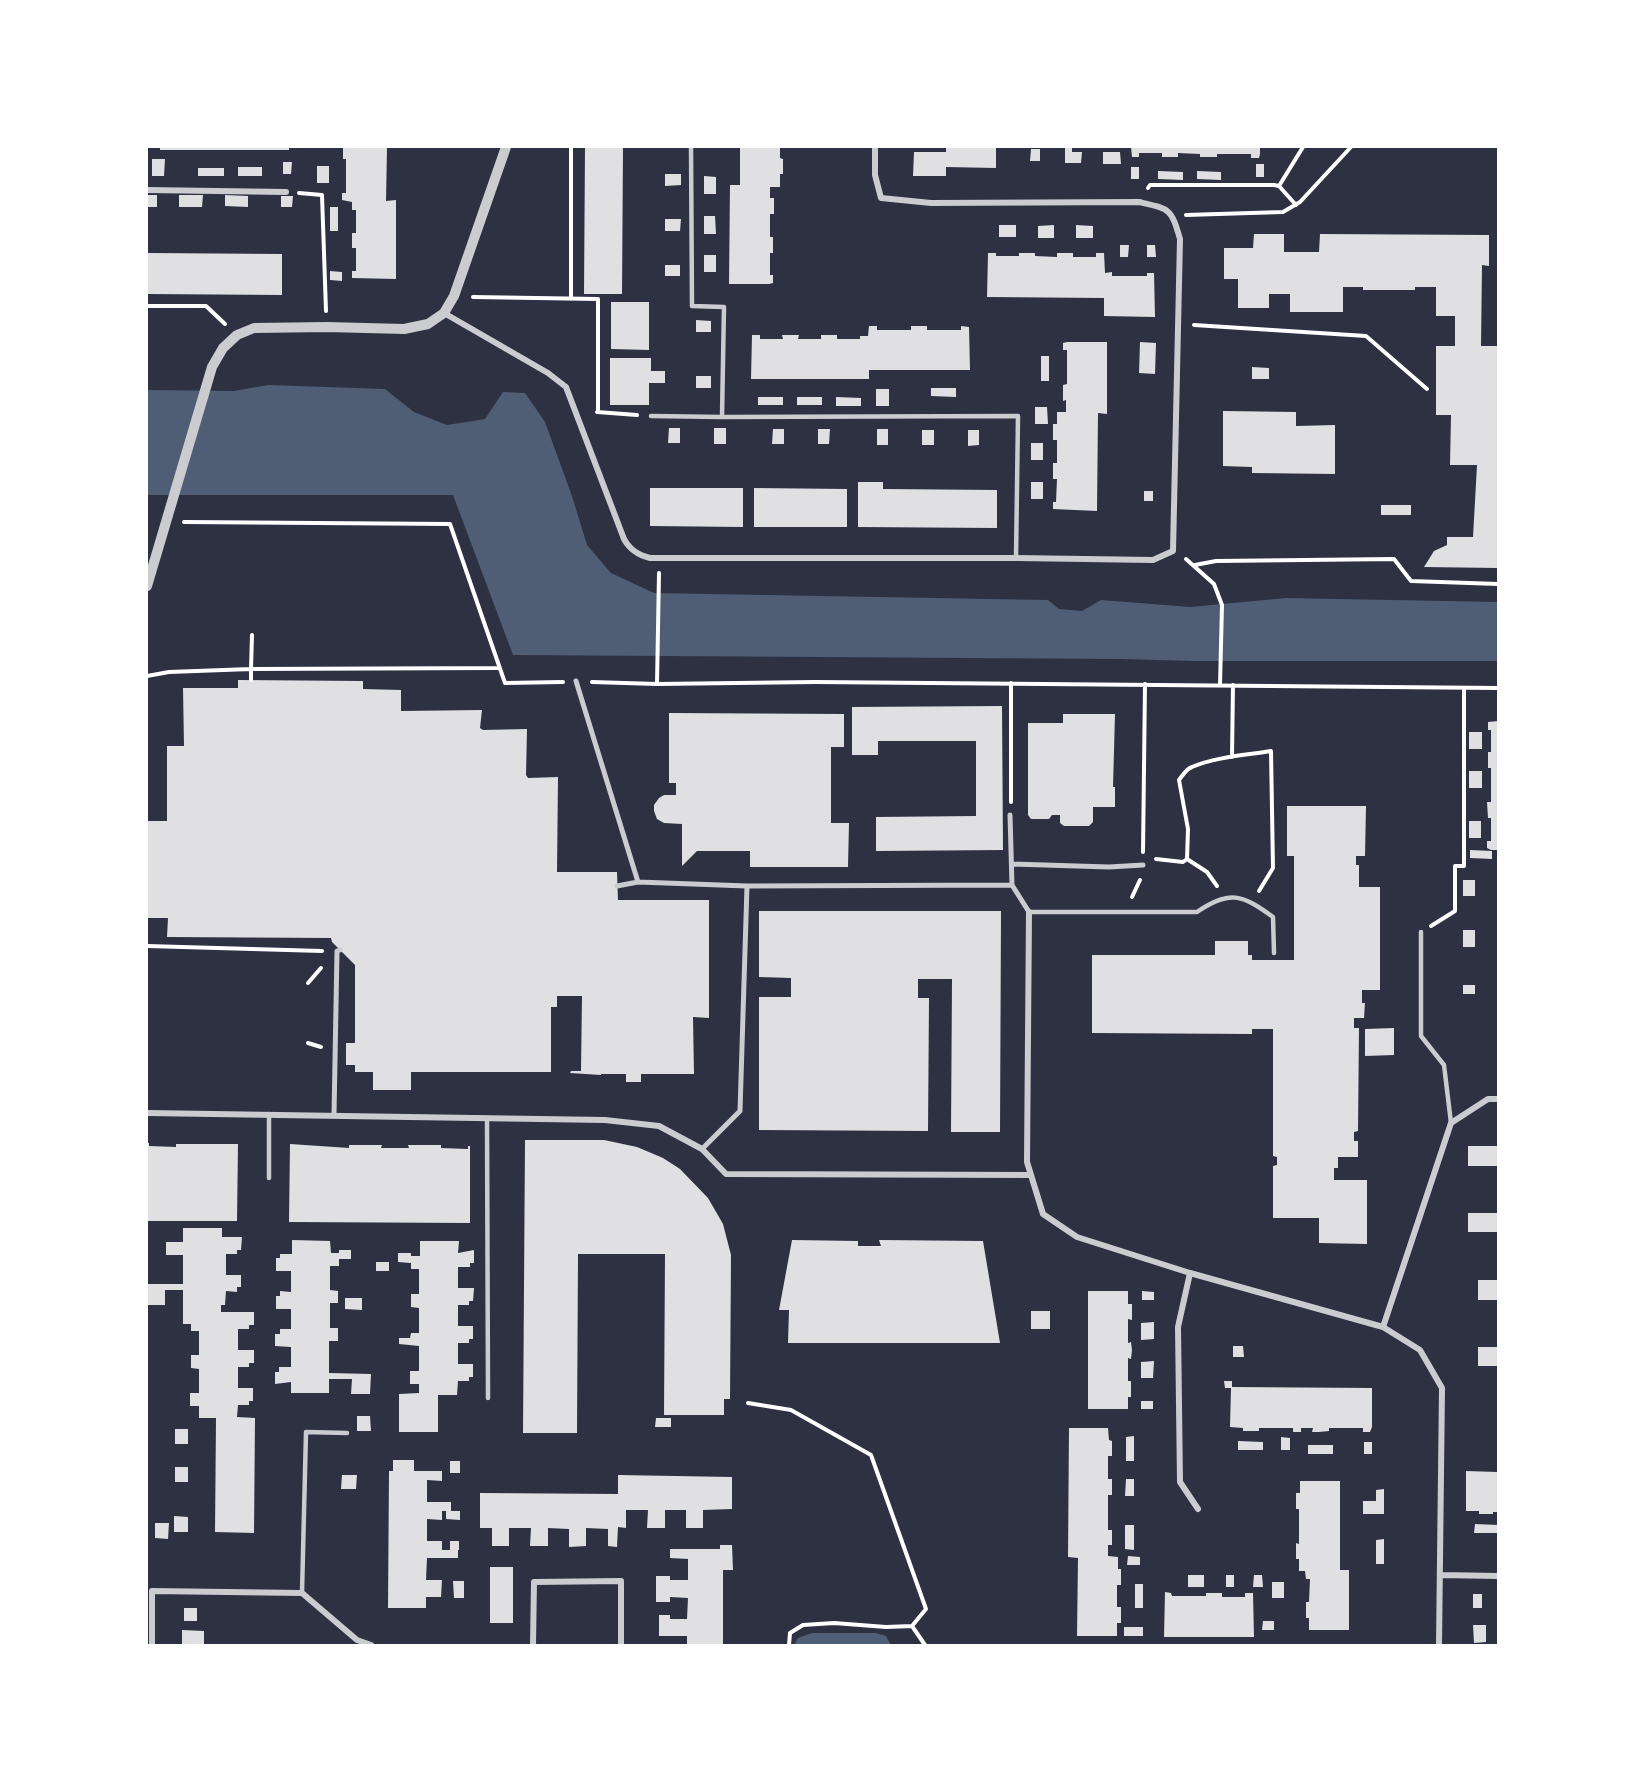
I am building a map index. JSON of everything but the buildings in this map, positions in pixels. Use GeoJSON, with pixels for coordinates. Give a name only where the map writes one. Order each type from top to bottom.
{"type":"FeatureCollection","features":[{"type":"Feature","properties":{"kind":"street"},"geometry":{"type":"LineString","coordinates":[[147,586],[212,367],[223,348],[237,335],[254,328],[404,329],[428,324],[444,313],[454,296],[506,147]]}},
{"type":"Feature","properties":{"kind":"street"},"geometry":{"type":"LineString","coordinates":[[444,313],[548,373],[566,387],[579,416],[624,539],[628,546],[641,556],[650,558],[1153,560],[1173,551],[1180,239],[1173,216],[1163,208],[1139,202],[931,203],[881,198],[875,176],[876,147]]}},
{"type":"Feature","properties":{"kind":"street"},"geometry":{"type":"LineString","coordinates":[[147,190],[286,192]]}},
{"type":"Feature","properties":{"kind":"street"},"geometry":{"type":"LineString","coordinates":[[576,681],[638,882]]}},
{"type":"Feature","properties":{"kind":"street"},"geometry":{"type":"LineString","coordinates":[[1010,815],[1012,885],[1029,912],[1027,1162],[1042,1214],[1077,1237],[1190,1273],[1383,1327],[1420,1350],[1442,1388],[1439,1645]]}},
{"type":"Feature","properties":{"kind":"street"},"geometry":{"type":"LineString","coordinates":[[1012,864],[1109,867],[1143,862]]}},
{"type":"Feature","properties":{"kind":"street"},"geometry":{"type":"LineString","coordinates":[[618,886],[638,882],[747,886],[1012,885]]}},
{"type":"Feature","properties":{"kind":"street"},"geometry":{"type":"LineString","coordinates":[[702,1149],[740,1111],[747,886]]}},
{"type":"Feature","properties":{"kind":"street"},"geometry":{"type":"LineString","coordinates":[[334,1115],[338,950]]}},
{"type":"Feature","properties":{"kind":"street"},"geometry":{"type":"LineString","coordinates":[[1383,1327],[1451,1123],[1488,1099],[1498,1099]]}},
{"type":"Feature","properties":{"kind":"street"},"geometry":{"type":"LineString","coordinates":[[147,1113],[605,1120],[659,1126],[702,1149],[726,1174],[1030,1175]]}},
{"type":"Feature","properties":{"kind":"street"},"geometry":{"type":"LineString","coordinates":[[1190,1273],[1178,1327],[1180,1482],[1198,1509]]}},
{"type":"Feature","properties":{"kind":"street"},"geometry":{"type":"LineString","coordinates":[[1440,1575],[1498,1576]]}},
{"type":"Feature","properties":{"kind":"street"},"geometry":{"type":"LineString","coordinates":[[533,1645],[534,1582],[621,1581],[621,1645]]}},
{"type":"Feature","properties":{"kind":"street"},"geometry":{"type":"LineString","coordinates":[[152,1645],[150,1591],[302,1593],[357,1640],[371,1645]]}},
{"type":"Feature","properties":{"kind":"lane"},"geometry":{"type":"LineString","coordinates":[[692,147],[692,306],[724,307],[722,417]]}},
{"type":"Feature","properties":{"kind":"lane"},"geometry":{"type":"LineString","coordinates":[[651,416],[1018,416],[1016,558]]}},
{"type":"Feature","properties":{"kind":"lane"},"geometry":{"type":"LineString","coordinates":[[1029,912],[1197,912],[1215,899],[1238,897],[1273,917],[1274,953]]}},
{"type":"Feature","properties":{"kind":"lane"},"geometry":{"type":"LineString","coordinates":[[1421,932],[1421,1036],[1444,1065],[1451,1123]]}},
{"type":"Feature","properties":{"kind":"lane"},"geometry":{"type":"LineString","coordinates":[[268,1114],[269,1179]]}},
{"type":"Feature","properties":{"kind":"lane"},"geometry":{"type":"LineString","coordinates":[[487,1118],[488,1398]]}},
{"type":"Feature","properties":{"kind":"lane"},"geometry":{"type":"LineString","coordinates":[[302,1593],[306,1432],[347,1433]]}},
{"type":"Feature","properties":{"kind":"path"},"geometry":{"type":"LineString","coordinates":[[571,147],[571,298]]}},
{"type":"Feature","properties":{"kind":"path"},"geometry":{"type":"LineString","coordinates":[[1280,186],[1303,147]]}},
{"type":"Feature","properties":{"kind":"path"},"geometry":{"type":"LineString","coordinates":[[1173,216],[1282,212],[1296,205],[1350,147]]}},
{"type":"Feature","properties":{"kind":"path"},"geometry":{"type":"LineString","coordinates":[[1139,202],[1150,185],[1266,184],[1280,186],[1296,205]]}},
{"type":"Feature","properties":{"kind":"path"},"geometry":{"type":"LineString","coordinates":[[286,192],[322,195],[327,327]]}},
{"type":"Feature","properties":{"kind":"path"},"geometry":{"type":"LineString","coordinates":[[454,296],[598,298],[598,412]]}},
{"type":"Feature","properties":{"kind":"path"},"geometry":{"type":"LineString","coordinates":[[147,306],[206,306],[237,335]]}},
{"type":"Feature","properties":{"kind":"path"},"geometry":{"type":"LineString","coordinates":[[1178,324],[1366,336],[1427,389]]}},
{"type":"Feature","properties":{"kind":"path"},"geometry":{"type":"LineString","coordinates":[[579,416],[598,412],[651,416]]}},
{"type":"Feature","properties":{"kind":"path"},"geometry":{"type":"LineString","coordinates":[[166,522],[450,524],[505,683],[815,682],[1498,688]]}},
{"type":"Feature","properties":{"kind":"path"},"geometry":{"type":"LineString","coordinates":[[1173,551],[1195,565],[1214,584],[1222,605],[1220,685]]}},
{"type":"Feature","properties":{"kind":"path"},"geometry":{"type":"LineString","coordinates":[[1195,565],[1216,561],[1394,559],[1411,581],[1498,584]]}},
{"type":"Feature","properties":{"kind":"path"},"geometry":{"type":"LineString","coordinates":[[657,684],[659,588]]}},
{"type":"Feature","properties":{"kind":"path"},"geometry":{"type":"LineString","coordinates":[[251,680],[252,635]]}},
{"type":"Feature","properties":{"kind":"path"},"geometry":{"type":"LineString","coordinates":[[147,676],[169,672],[251,669],[498,668]]}},
{"type":"Feature","properties":{"kind":"path"},"geometry":{"type":"LineString","coordinates":[[1010,815],[1011,683]]}},
{"type":"Feature","properties":{"kind":"path"},"geometry":{"type":"LineString","coordinates":[[1125,912],[1140,879],[1143,862],[1145,684]]}},
{"type":"Feature","properties":{"kind":"path"},"geometry":{"type":"LineString","coordinates":[[1232,757],[1233,685]]}},
{"type":"Feature","properties":{"kind":"path"},"geometry":{"type":"LineString","coordinates":[[1421,932],[1455,911],[1455,866],[1464,866],[1464,688]]}},
{"type":"Feature","properties":{"kind":"path"},"geometry":{"type":"LineString","coordinates":[[1187,859],[1188,830],[1179,780],[1191,767],[1271,751],[1273,868],[1252,903]]}},
{"type":"Feature","properties":{"kind":"path"},"geometry":{"type":"LineString","coordinates":[[1143,862],[1183,862],[1187,859]]}},
{"type":"Feature","properties":{"kind":"path"},"geometry":{"type":"LineString","coordinates":[[1187,859],[1207,872],[1222,899]]}},
{"type":"Feature","properties":{"kind":"path"},"geometry":{"type":"LineString","coordinates":[[147,946],[338,950]]}},
{"type":"Feature","properties":{"kind":"path"},"geometry":{"type":"LineString","coordinates":[[308,983],[338,950]]}},
{"type":"Feature","properties":{"kind":"path"},"geometry":{"type":"LineString","coordinates":[[748,1403],[791,1410],[871,1455],[926,1609],[912,1626],[886,1627],[834,1623],[803,1625],[790,1633],[789,1645]]}},
{"type":"Feature","properties":{"kind":"path"},"geometry":{"type":"LineString","coordinates":[[912,1626],[925,1645]]}},
{"type":"Feature","properties":{"kind":"water"},"geometry":{"type":"Polygon","coordinates":[[[268,385],[385,389],[414,412],[447,425],[485,419],[503,392],[525,393],[545,422],[587,545],[611,573],[654,593],[1048,600],[1059,609],[1082,611],[1101,600],[1190,607],[1286,598],[1498,602],[1498,661],[1194,661],[513,655],[453,495],[147,495],[147,390],[234,391],[268,385]]]}},
{"type":"Feature","properties":{"kind":"water"},"geometry":{"type":"Polygon","coordinates":[[[812,1633],[876,1633],[886,1636],[891,1645],[794,1645],[798,1638],[812,1633]]]}}]}
